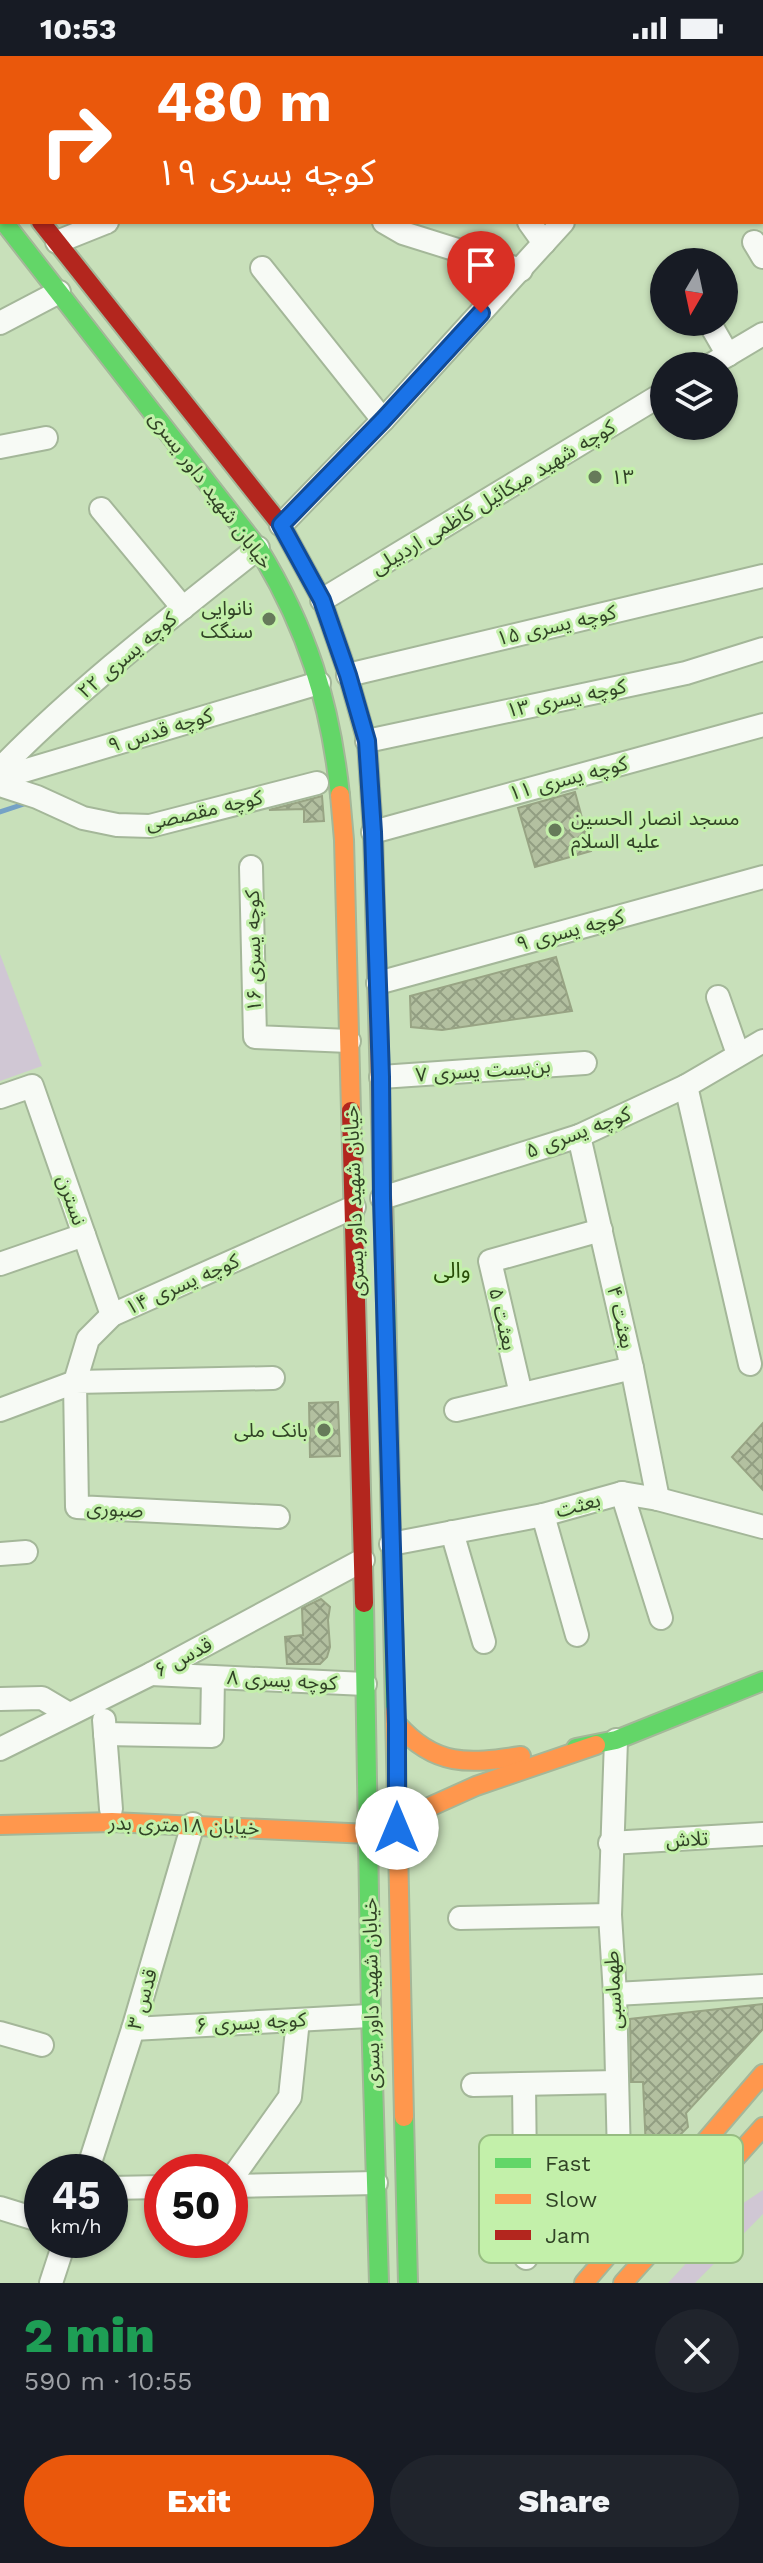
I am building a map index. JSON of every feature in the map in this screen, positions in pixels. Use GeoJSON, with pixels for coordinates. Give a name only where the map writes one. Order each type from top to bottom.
{"type":"FeatureCollection","features":[{"type":"Feature","properties":{"kind":"main road","name":"خیابان شهید داور یسری"},"geometry":{"type":"LineString","coordinates":[[6,224],[258,548],[289,601],[308,646],[335,749],[342,811],[354,1207],[369,1834],[369,2016],[379,2283]]}},
{"type":"Feature","properties":{"kind":"main road","name":"خیابان شهید داور یسری"},"geometry":{"type":"LineString","coordinates":[[43,224],[281,525],[322,600],[367,741],[381,1077],[408,2283]]}},
{"type":"Feature","properties":{"kind":"main road"},"geometry":{"type":"LineString","coordinates":[[319,683],[348,675]]}},
{"type":"Feature","properties":{"kind":"main road"},"geometry":{"type":"LineString","coordinates":[[354,1207],[382,1198]]}},
{"type":"Feature","properties":{"kind":"main road"},"geometry":{"type":"LineString","coordinates":[[397,1828],[416,1813],[476,1786],[606,1743],[763,1681]]}},
{"type":"Feature","properties":{"kind":"main road"},"geometry":{"type":"LineString","coordinates":[[397,1724],[410,1741],[428,1753],[448,1760],[482,1762],[606,1743]]}},
{"type":"Feature","properties":{"kind":"main road","name":"خیابان ۱۸متری بدر"},"geometry":{"type":"LineString","coordinates":[[0,1825],[112,1822],[369,1834],[397,1828]]}},
{"type":"Feature","properties":{"kind":"main road"},"geometry":{"type":"LineString","coordinates":[[711,2135],[763,2074]]}},
{"type":"Feature","properties":{"kind":"main road"},"geometry":{"type":"LineString","coordinates":[[741,2101],[763,2120]]}},
{"type":"Feature","properties":{"kind":"main road"},"geometry":{"type":"LineString","coordinates":[[743,2149],[763,2127]]}},
{"type":"Feature","properties":{"kind":"main road"},"geometry":{"type":"LineString","coordinates":[[584,2283],[601,2263]]}},
{"type":"Feature","properties":{"kind":"main road"},"geometry":{"type":"LineString","coordinates":[[623,2283],[641,2263]]}},
{"type":"Feature","properties":{"kind":"street"},"geometry":{"type":"LineString","coordinates":[[57,242],[102,224]]}},
{"type":"Feature","properties":{"kind":"street"},"geometry":{"type":"LineString","coordinates":[[387,224],[403,233],[521,270]]}},
{"type":"Feature","properties":{"kind":"street"},"geometry":{"type":"LineString","coordinates":[[530,224],[544,243]]}},
{"type":"Feature","properties":{"kind":"street"},"geometry":{"type":"LineString","coordinates":[[281,525],[383,420],[561,224]]}},
{"type":"Feature","properties":{"kind":"street"},"geometry":{"type":"LineString","coordinates":[[262,268],[383,420]]}},
{"type":"Feature","properties":{"kind":"street"},"geometry":{"type":"LineString","coordinates":[[0,323],[59,292]]}},
{"type":"Feature","properties":{"kind":"street"},"geometry":{"type":"LineString","coordinates":[[733,352],[763,334]]}},
{"type":"Feature","properties":{"kind":"street","name":"کوچه شهید میکائیل کاظمی اردبیلی"},"geometry":{"type":"LineString","coordinates":[[322,600],[650,401]]}},
{"type":"Feature","properties":{"kind":"street"},"geometry":{"type":"LineString","coordinates":[[0,447],[46,438]]}},
{"type":"Feature","properties":{"kind":"street"},"geometry":{"type":"LineString","coordinates":[[101,509],[183,608]]}},
{"type":"Feature","properties":{"kind":"street","name":"کوچه یسری ۲۲"},"geometry":{"type":"LineString","coordinates":[[0,769],[36,732],[258,548]]}},
{"type":"Feature","properties":{"kind":"street","name":"کوچه یسری ۱۵"},"geometry":{"type":"LineString","coordinates":[[348,675],[763,576]]}},
{"type":"Feature","properties":{"kind":"street","name":"کوچه یسری ۱۳"},"geometry":{"type":"LineString","coordinates":[[367,741],[686,673],[763,649]]}},
{"type":"Feature","properties":{"kind":"street","name":"کوچه قدس ۹"},"geometry":{"type":"LineString","coordinates":[[0,778],[319,683]]}},
{"type":"Feature","properties":{"kind":"street","name":"کوچه یسری ۱۱"},"geometry":{"type":"LineString","coordinates":[[373,832],[763,725]]}},
{"type":"Feature","properties":{"kind":"street","name":"کوچه مقصصی"},"geometry":{"type":"LineString","coordinates":[[0,785],[37,797],[83,818],[117,825],[150,826],[317,783]]}},
{"type":"Feature","properties":{"kind":"street","name":"کوچه یسری ۱۶"},"geometry":{"type":"LineString","coordinates":[[251,867],[255,1037],[349,1041]]}},
{"type":"Feature","properties":{"kind":"street","name":"کوچه یسری ۹"},"geometry":{"type":"LineString","coordinates":[[378,983],[763,877]]}},
{"type":"Feature","properties":{"kind":"street"},"geometry":{"type":"LineString","coordinates":[[718,997],[738,1054]]}},
{"type":"Feature","properties":{"kind":"street","name":"کوچه یسری ۵"},"geometry":{"type":"LineString","coordinates":[[382,1198],[579,1136],[686,1086],[763,1041]]}},
{"type":"Feature","properties":{"kind":"street","name":"بن‌بست یسری ۷"},"geometry":{"type":"LineString","coordinates":[[381,1077],[585,1063]]}},
{"type":"Feature","properties":{"kind":"street","name":"نسترن"},"geometry":{"type":"LineString","coordinates":[[0,1097],[32,1086],[112,1315]]}},
{"type":"Feature","properties":{"kind":"street"},"geometry":{"type":"LineString","coordinates":[[686,1086],[750,1364]]}},
{"type":"Feature","properties":{"kind":"street","name":"بعثت ۴"},"geometry":{"type":"LineString","coordinates":[[579,1136],[632,1368],[658,1499]]}},
{"type":"Feature","properties":{"kind":"street","name":"کوچه یسری ۱۴"},"geometry":{"type":"LineString","coordinates":[[75,1382],[88,1339],[112,1315],[354,1207]]}},
{"type":"Feature","properties":{"kind":"street","name":"بعثت ۵"},"geometry":{"type":"LineString","coordinates":[[521,1394],[490,1261],[601,1230]]}},
{"type":"Feature","properties":{"kind":"street"},"geometry":{"type":"LineString","coordinates":[[0,1264],[84,1235]]}},
{"type":"Feature","properties":{"kind":"street"},"geometry":{"type":"LineString","coordinates":[[456,1410],[632,1368]]}},
{"type":"Feature","properties":{"kind":"street"},"geometry":{"type":"LineString","coordinates":[[0,1410],[75,1382],[273,1378]]}},
{"type":"Feature","properties":{"kind":"street","name":"صبوری"},"geometry":{"type":"LineString","coordinates":[[75,1382],[77,1507],[278,1517]]}},
{"type":"Feature","properties":{"kind":"street"},"geometry":{"type":"LineString","coordinates":[[622,1493],[661,1618]]}},
{"type":"Feature","properties":{"kind":"street","name":"بعثت"},"geometry":{"type":"LineString","coordinates":[[391,1544],[543,1515],[622,1493],[658,1499],[763,1527]]}},
{"type":"Feature","properties":{"kind":"street"},"geometry":{"type":"LineString","coordinates":[[543,1515],[577,1635]]}},
{"type":"Feature","properties":{"kind":"street"},"geometry":{"type":"LineString","coordinates":[[452,1532],[484,1642]]}},
{"type":"Feature","properties":{"kind":"street"},"geometry":{"type":"LineString","coordinates":[[0,1554],[26,1552]]}},
{"type":"Feature","properties":{"kind":"street","name":"قدس ۶"},"geometry":{"type":"LineString","coordinates":[[0,1749],[151,1674],[363,1560]]}},
{"type":"Feature","properties":{"kind":"street","name":"کوچه یسری ۸"},"geometry":{"type":"LineString","coordinates":[[151,1674],[365,1684]]}},
{"type":"Feature","properties":{"kind":"street"},"geometry":{"type":"LineString","coordinates":[[105,1734],[212,1736],[213,1677]]}},
{"type":"Feature","properties":{"kind":"street"},"geometry":{"type":"LineString","coordinates":[[0,1699],[42,1698],[69,1714]]}},
{"type":"Feature","properties":{"kind":"street"},"geometry":{"type":"LineString","coordinates":[[102,1699],[111,1809]]}},
{"type":"Feature","properties":{"kind":"street","name":"طهماسبی"},"geometry":{"type":"LineString","coordinates":[[606,1743],[618,2135]]}},
{"type":"Feature","properties":{"kind":"street","name":"قدس ۳"},"geometry":{"type":"LineString","coordinates":[[93,2154],[193,1824]]}},
{"type":"Feature","properties":{"kind":"street","name":"تلاش"},"geometry":{"type":"LineString","coordinates":[[610,1843],[763,1834]]}},
{"type":"Feature","properties":{"kind":"street"},"geometry":{"type":"LineString","coordinates":[[460,1918],[610,1915]]}},
{"type":"Feature","properties":{"kind":"street"},"geometry":{"type":"LineString","coordinates":[[615,1994],[763,1986]]}},
{"type":"Feature","properties":{"kind":"street","name":"کوچه یسری ۶"},"geometry":{"type":"LineString","coordinates":[[133,2029],[369,2016]]}},
{"type":"Feature","properties":{"kind":"street"},"geometry":{"type":"LineString","coordinates":[[248,2158],[290,2097],[298,2020]]}},
{"type":"Feature","properties":{"kind":"street"},"geometry":{"type":"LineString","coordinates":[[0,2033],[42,2045]]}},
{"type":"Feature","properties":{"kind":"street"},"geometry":{"type":"LineString","coordinates":[[473,2085],[617,2082]]}},
{"type":"Feature","properties":{"kind":"street"},"geometry":{"type":"LineString","coordinates":[[524,2084],[525,2135]]}},
{"type":"Feature","properties":{"kind":"street"},"geometry":{"type":"LineString","coordinates":[[248,2184],[376,2183]]}},
{"type":"Feature","properties":{"kind":"street"},"geometry":{"type":"LineString","coordinates":[[0,2208],[24,2215]]}},
{"type":"Feature","properties":{"kind":"street"},"geometry":{"type":"LineString","coordinates":[[51,2283],[59,2258]]}},
{"type":"Feature","properties":{"kind":"shaded area"},"geometry":{"type":"Polygon","coordinates":[[[0,954],[42,1066],[0,1081],[0,954]]]}},
{"type":"Feature","properties":{"kind":"shaded area"},"geometry":{"type":"Polygon","coordinates":[[[763,2190],[763,2214],[743,2234],[743,2203],[763,2190]]]}},
{"type":"Feature","properties":{"kind":"shaded area"},"geometry":{"type":"Polygon","coordinates":[[[686,2263],[715,2263],[695,2283],[668,2283],[686,2263]]]}},
{"type":"Feature","properties":{"kind":"building","name":"مسجد انصار الحسین علیه السلام"},"geometry":{"type":"Polygon","coordinates":[[[575,792],[591,851],[535,867],[518,808],[575,792]]]}},
{"type":"Feature","properties":{"kind":"building"},"geometry":{"type":"Polygon","coordinates":[[[322,796],[324,821],[304,822],[304,809],[269,810],[322,796]]]}},
{"type":"Feature","properties":{"kind":"building"},"geometry":{"type":"Polygon","coordinates":[[[556,957],[572,1011],[442,1030],[411,1027],[410,996],[556,957]]]}},
{"type":"Feature","properties":{"kind":"building","name":"بانک ملی"},"geometry":{"type":"Polygon","coordinates":[[[338,1402],[340,1456],[310,1457],[309,1403],[338,1402]]]}},
{"type":"Feature","properties":{"kind":"building"},"geometry":{"type":"Polygon","coordinates":[[[763,1423],[763,1490],[732,1457],[763,1423]]]}},
{"type":"Feature","properties":{"kind":"building"},"geometry":{"type":"Polygon","coordinates":[[[321,1599],[330,1607],[327,1657],[320,1664],[287,1664],[285,1637],[303,1635],[302,1608],[321,1599]]]}},
{"type":"Feature","properties":{"kind":"building"},"geometry":{"type":"Polygon","coordinates":[[[763,2004],[763,2029],[686,2113],[688,2127],[680,2135],[645,2135],[643,2082],[631,2082],[630,2019],[763,2004]]]}},
{"type":"Feature","properties":{"kind":"waterway"},"geometry":{"type":"LineString","coordinates":[[0,812],[24,804]]}},
{"type":"Feature","properties":{"kind":"traffic: fast"},"geometry":{"type":"LineString","coordinates":[[6,224],[258,548],[290,607],[314,666],[330,728],[340,795]]}},
{"type":"Feature","properties":{"kind":"traffic: fast"},"geometry":{"type":"LineString","coordinates":[[386,1303],[395,1711]]}},
{"type":"Feature","properties":{"kind":"traffic: fast"},"geometry":{"type":"LineString","coordinates":[[364,1603],[379,2283]]}},
{"type":"Feature","properties":{"kind":"traffic: fast"},"geometry":{"type":"LineString","coordinates":[[576,1748],[616,1740],[763,1681]]}},
{"type":"Feature","properties":{"kind":"traffic: fast"},"geometry":{"type":"LineString","coordinates":[[404,2117],[408,2283]]}},
{"type":"Feature","properties":{"kind":"traffic: slow"},"geometry":{"type":"LineString","coordinates":[[367,742],[373,832],[386,1303]]}},
{"type":"Feature","properties":{"kind":"traffic: slow"},"geometry":{"type":"LineString","coordinates":[[340,795],[344,840],[351,1111]]}},
{"type":"Feature","properties":{"kind":"traffic: slow"},"geometry":{"type":"LineString","coordinates":[[395,1711],[404,2117]]}},
{"type":"Feature","properties":{"kind":"traffic: slow"},"geometry":{"type":"LineString","coordinates":[[397,1724],[425,1748],[453,1759],[468,1761],[521,1756]]}},
{"type":"Feature","properties":{"kind":"traffic: slow"},"geometry":{"type":"LineString","coordinates":[[0,1825],[112,1822],[369,1834],[397,1828],[416,1813],[476,1786],[596,1745]]}},
{"type":"Feature","properties":{"kind":"traffic: slow"},"geometry":{"type":"LineString","coordinates":[[711,2135],[763,2074]]}},
{"type":"Feature","properties":{"kind":"traffic: slow"},"geometry":{"type":"LineString","coordinates":[[743,2149],[763,2127]]}},
{"type":"Feature","properties":{"kind":"traffic: slow"},"geometry":{"type":"LineString","coordinates":[[584,2283],[601,2263]]}},
{"type":"Feature","properties":{"kind":"traffic: slow"},"geometry":{"type":"LineString","coordinates":[[623,2283],[641,2263]]}},
{"type":"Feature","properties":{"kind":"traffic: jam"},"geometry":{"type":"LineString","coordinates":[[43,224],[281,525],[322,600],[367,742]]}},
{"type":"Feature","properties":{"kind":"traffic: jam"},"geometry":{"type":"LineString","coordinates":[[351,1111],[364,1603]]}},
{"type":"Feature","properties":{"kind":"place","name":"۱۳"},"geometry":{"type":"Point","coordinates":[595,477]}},
{"type":"Feature","properties":{"kind":"place","name":"نانوایی سنگک"},"geometry":{"type":"Point","coordinates":[269,619]}},
{"type":"Feature","properties":{"kind":"place","name":"مسجد انصار الحسین علیه السلام"},"geometry":{"type":"Point","coordinates":[555,830]}},
{"type":"Feature","properties":{"kind":"place","name":"بانک ملی"},"geometry":{"type":"Point","coordinates":[324,1430]}},
{"type":"Feature","properties":{"kind":"district","name":"والی"},"geometry":{"type":"Point","coordinates":[452,1270]}},
{"type":"Feature","properties":{"kind":"route"},"geometry":{"type":"LineString","coordinates":[[397,1828],[381,1077],[367,741],[322,600],[281,525],[481,313]]}}]}
